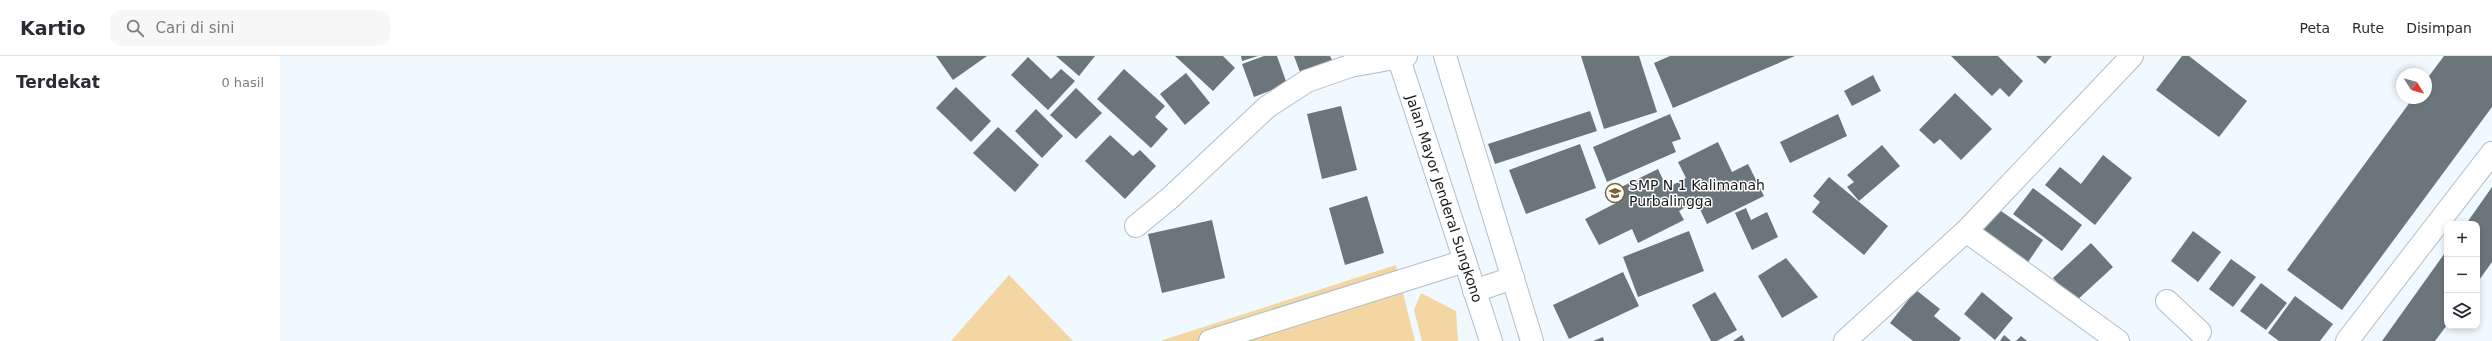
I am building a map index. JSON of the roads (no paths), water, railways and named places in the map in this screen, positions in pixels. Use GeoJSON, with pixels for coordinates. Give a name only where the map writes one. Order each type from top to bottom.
{"type":"FeatureCollection","features":[{"type":"Feature","properties":{"kind":"street"},"geometry":{"type":"LineString","coordinates":[[1445,56],[1532,341]]}},
{"type":"Feature","properties":{"kind":"street"},"geometry":{"type":"LineString","coordinates":[[1845,341],[1966,230],[2132,56]]}},
{"type":"Feature","properties":{"kind":"street"},"geometry":{"type":"LineString","coordinates":[[1136,226],[1170,198],[1267,107],[1308,81],[1350,66],[1401,57]]}},
{"type":"Feature","properties":{"kind":"street","name":"Jalan Mayor Jenderal Sungkono"},"geometry":{"type":"LineString","coordinates":[[1401,57],[1491,341]]}},
{"type":"Feature","properties":{"kind":"street"},"geometry":{"type":"LineString","coordinates":[[2348,341],[2492,153]]}},
{"type":"Feature","properties":{"kind":"street"},"geometry":{"type":"LineString","coordinates":[[1966,230],[2118,341]]}},
{"type":"Feature","properties":{"kind":"street"},"geometry":{"type":"LineString","coordinates":[[1210,341],[1465,261]]}},
{"type":"Feature","properties":{"kind":"street"},"geometry":{"type":"LineString","coordinates":[[1474,291],[1513,278]]}},
{"type":"Feature","properties":{"kind":"street"},"geometry":{"type":"LineString","coordinates":[[2167,301],[2202,338]]}},
{"type":"Feature","properties":{"kind":"place","name":"SMP N 1 Kalimanah Purbalingga"},"geometry":{"type":"Point","coordinates":[1615,193]}}]}
